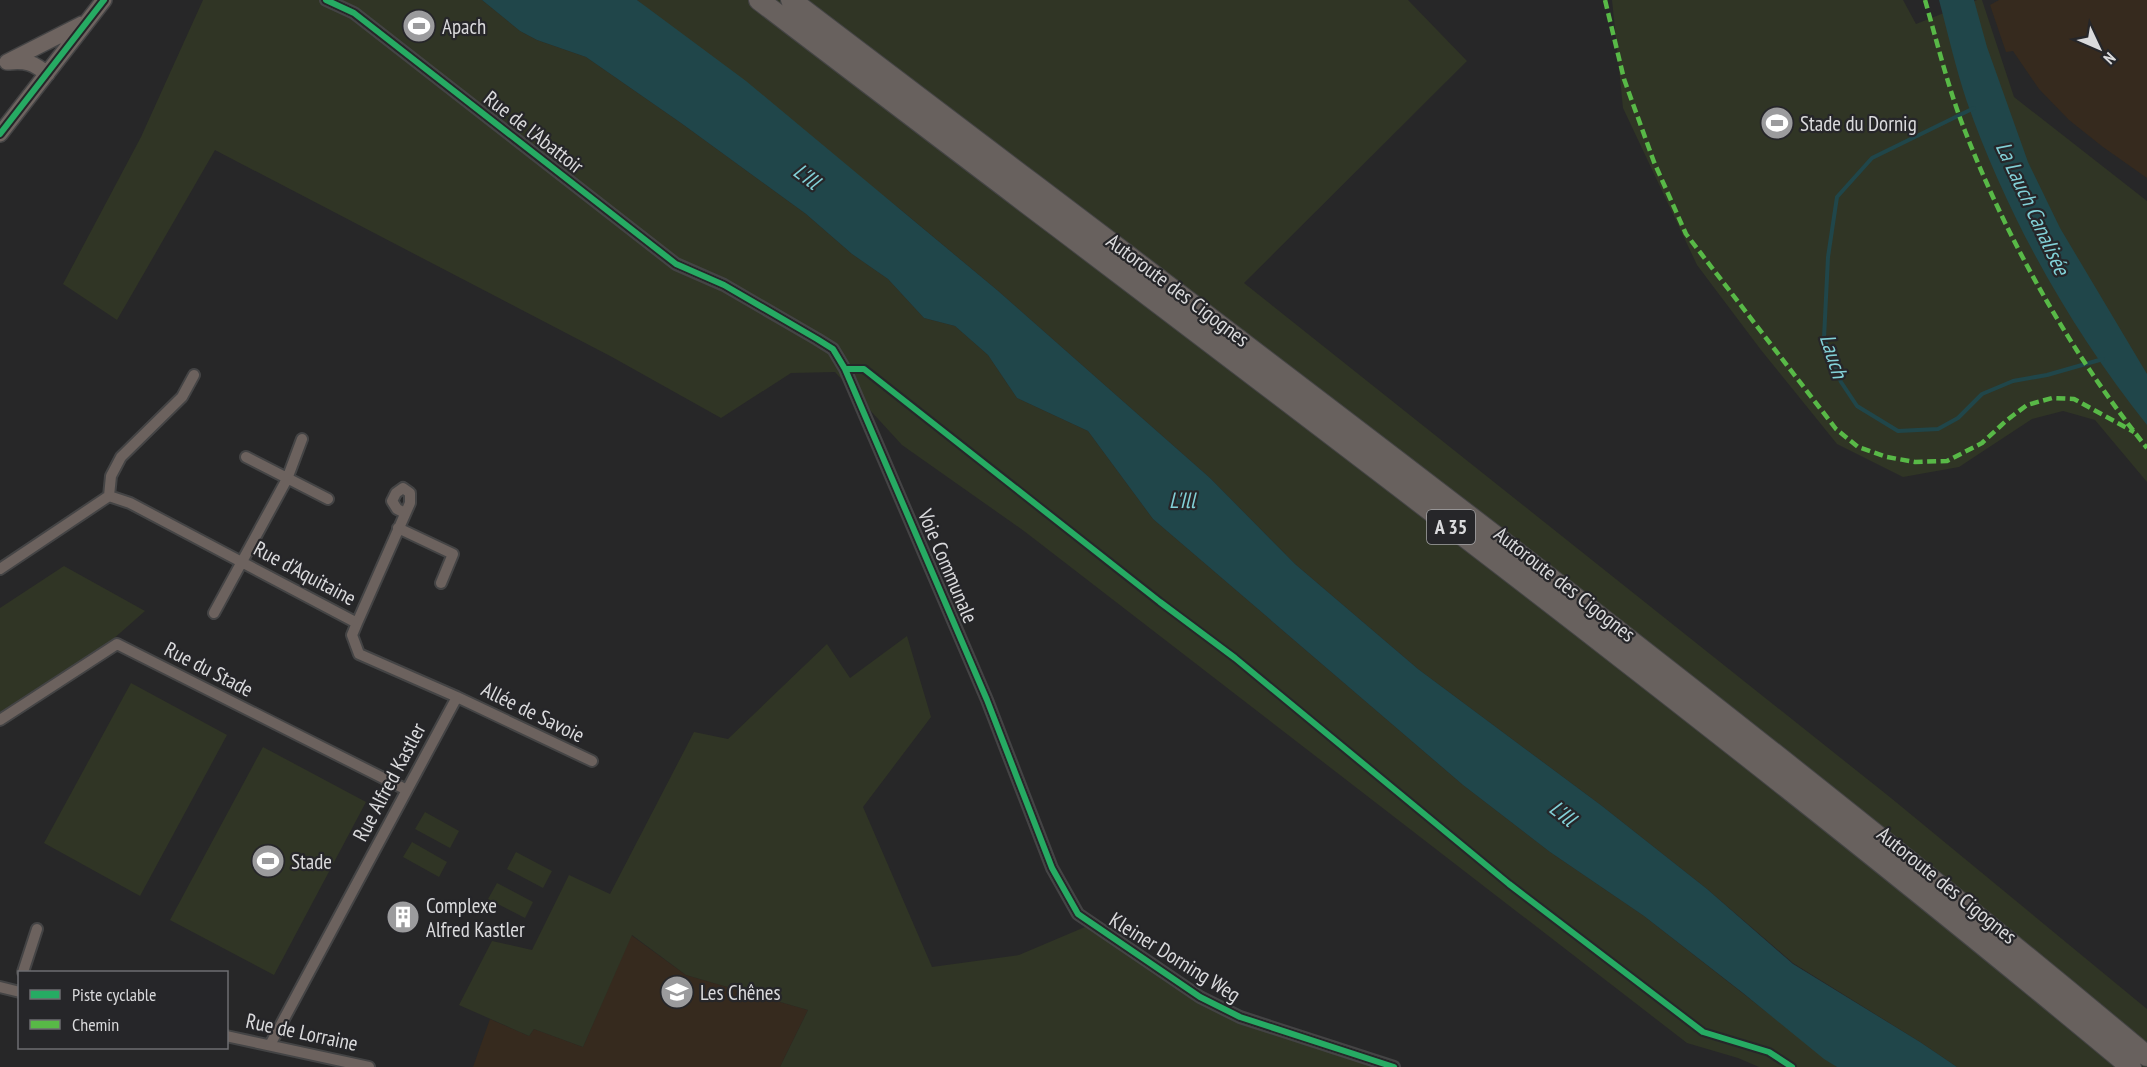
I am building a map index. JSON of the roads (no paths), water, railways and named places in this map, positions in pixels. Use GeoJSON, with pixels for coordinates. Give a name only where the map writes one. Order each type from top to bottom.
{"type":"FeatureCollection","features":[{"type":"Feature","properties":{"kind":"highway","name":"Autoroute des Cigognes"},"geometry":{"type":"LineString","coordinates":[[759,0],[1728,740],[1933,904],[2131,1067]]}},
{"type":"Feature","properties":{"kind":"highway","name":"Autoroute des Cigognes"},"geometry":{"type":"LineString","coordinates":[[791,0],[1409,470],[1739,725],[2147,1056]]}},
{"type":"Feature","properties":{"kind":"street"},"geometry":{"type":"LineString","coordinates":[[0,134],[104,0]]}},
{"type":"Feature","properties":{"kind":"street","name":"Rue de l'Abattoir"},"geometry":{"type":"LineString","coordinates":[[326,0],[354,13],[676,264],[724,285]]}},
{"type":"Feature","properties":{"kind":"street"},"geometry":{"type":"LineString","coordinates":[[4,62],[87,22]]}},
{"type":"Feature","properties":{"kind":"street"},"geometry":{"type":"LineString","coordinates":[[23,53],[41,49],[52,68]]}},
{"type":"Feature","properties":{"kind":"street"},"geometry":{"type":"LineString","coordinates":[[4,62],[27,60],[36,65],[52,68]]}},
{"type":"Feature","properties":{"kind":"street","name":"Voie Communale"},"geometry":{"type":"LineString","coordinates":[[724,285],[832,349],[845,369],[987,700],[1052,868],[1078,914]]}},
{"type":"Feature","properties":{"kind":"street"},"geometry":{"type":"LineString","coordinates":[[0,569],[109,496],[111,477],[121,457],[182,396],[194,375]]}},
{"type":"Feature","properties":{"kind":"street"},"geometry":{"type":"LineString","coordinates":[[214,613],[287,479],[302,440]]}},
{"type":"Feature","properties":{"kind":"street"},"geometry":{"type":"LineString","coordinates":[[246,458],[328,500]]}},
{"type":"Feature","properties":{"kind":"street","name":"Rue d'Aquitaine"},"geometry":{"type":"LineString","coordinates":[[109,496],[130,503],[357,623],[352,635],[359,654],[457,697]]}},
{"type":"Feature","properties":{"kind":"street"},"geometry":{"type":"LineString","coordinates":[[357,623],[405,513]]}},
{"type":"Feature","properties":{"kind":"street"},"geometry":{"type":"LineString","coordinates":[[398,528],[453,554],[441,584]]}},
{"type":"Feature","properties":{"kind":"street","name":"Rue du Stade"},"geometry":{"type":"LineString","coordinates":[[0,720],[117,645],[407,790]]}},
{"type":"Feature","properties":{"kind":"street","name":"Allée de Savoie"},"geometry":{"type":"LineString","coordinates":[[457,697],[592,761]]}},
{"type":"Feature","properties":{"kind":"street","name":"Rue Alfred Kastler"},"geometry":{"type":"LineString","coordinates":[[270,1045],[457,697]]}},
{"type":"Feature","properties":{"kind":"street","name":"Kleiner Dorning Weg"},"geometry":{"type":"LineString","coordinates":[[1078,914],[1200,997],[1240,1017],[1394,1067]]}},
{"type":"Feature","properties":{"kind":"street"},"geometry":{"type":"LineString","coordinates":[[23,971],[37,929]]}},
{"type":"Feature","properties":{"kind":"street"},"geometry":{"type":"LineString","coordinates":[[0,987],[18,989]]}},
{"type":"Feature","properties":{"kind":"street","name":"Rue de Lorraine"},"geometry":{"type":"LineString","coordinates":[[228,1036],[369,1067]]}},
{"type":"Feature","properties":{"kind":"water","name":"L'Ill"},"geometry":{"type":"Polygon","coordinates":[[[482,0],[637,0],[746,81],[997,290],[1210,478],[1295,564],[1418,669],[1602,806],[1707,889],[1793,964],[1957,1067],[1837,1067],[1824,1059],[1644,916],[1550,852],[1463,785],[1153,519],[1088,431],[1017,398],[988,355],[955,326],[924,318],[888,279],[852,254],[806,214],[586,57],[537,40],[520,31],[482,0]]]}},
{"type":"Feature","properties":{"kind":"water","name":"La Lauch Canalisée"},"geometry":{"type":"Polygon","coordinates":[[[1939,0],[1974,0],[1987,47],[2028,162],[2060,228],[2147,374],[2147,425],[2092,350],[2067,311],[2022,230],[1983,145],[1967,102],[1939,0]]]}},
{"type":"Feature","properties":{"kind":"waterway","name":"Lauch"},"geometry":{"type":"LineString","coordinates":[[1974,108],[1872,158],[1837,197],[1828,257],[1824,338],[1841,382],[1857,406],[1898,431],[1938,429],[1958,418],[1982,394],[2013,381],[2047,375],[2103,359]]}},
{"type":"Feature","properties":{"kind":"place","name":"Apach"},"geometry":{"type":"Point","coordinates":[419,26]}},
{"type":"Feature","properties":{"kind":"place","name":"Stade du Dornig"},"geometry":{"type":"Point","coordinates":[1777,123]}},
{"type":"Feature","properties":{"kind":"place","name":"Stade"},"geometry":{"type":"Point","coordinates":[268,861]}},
{"type":"Feature","properties":{"kind":"place","name":"Complexe Alfred Kastler"},"geometry":{"type":"Point","coordinates":[403,917]}},
{"type":"Feature","properties":{"kind":"place","name":"Les Chênes"},"geometry":{"type":"Point","coordinates":[677,992]}}]}
